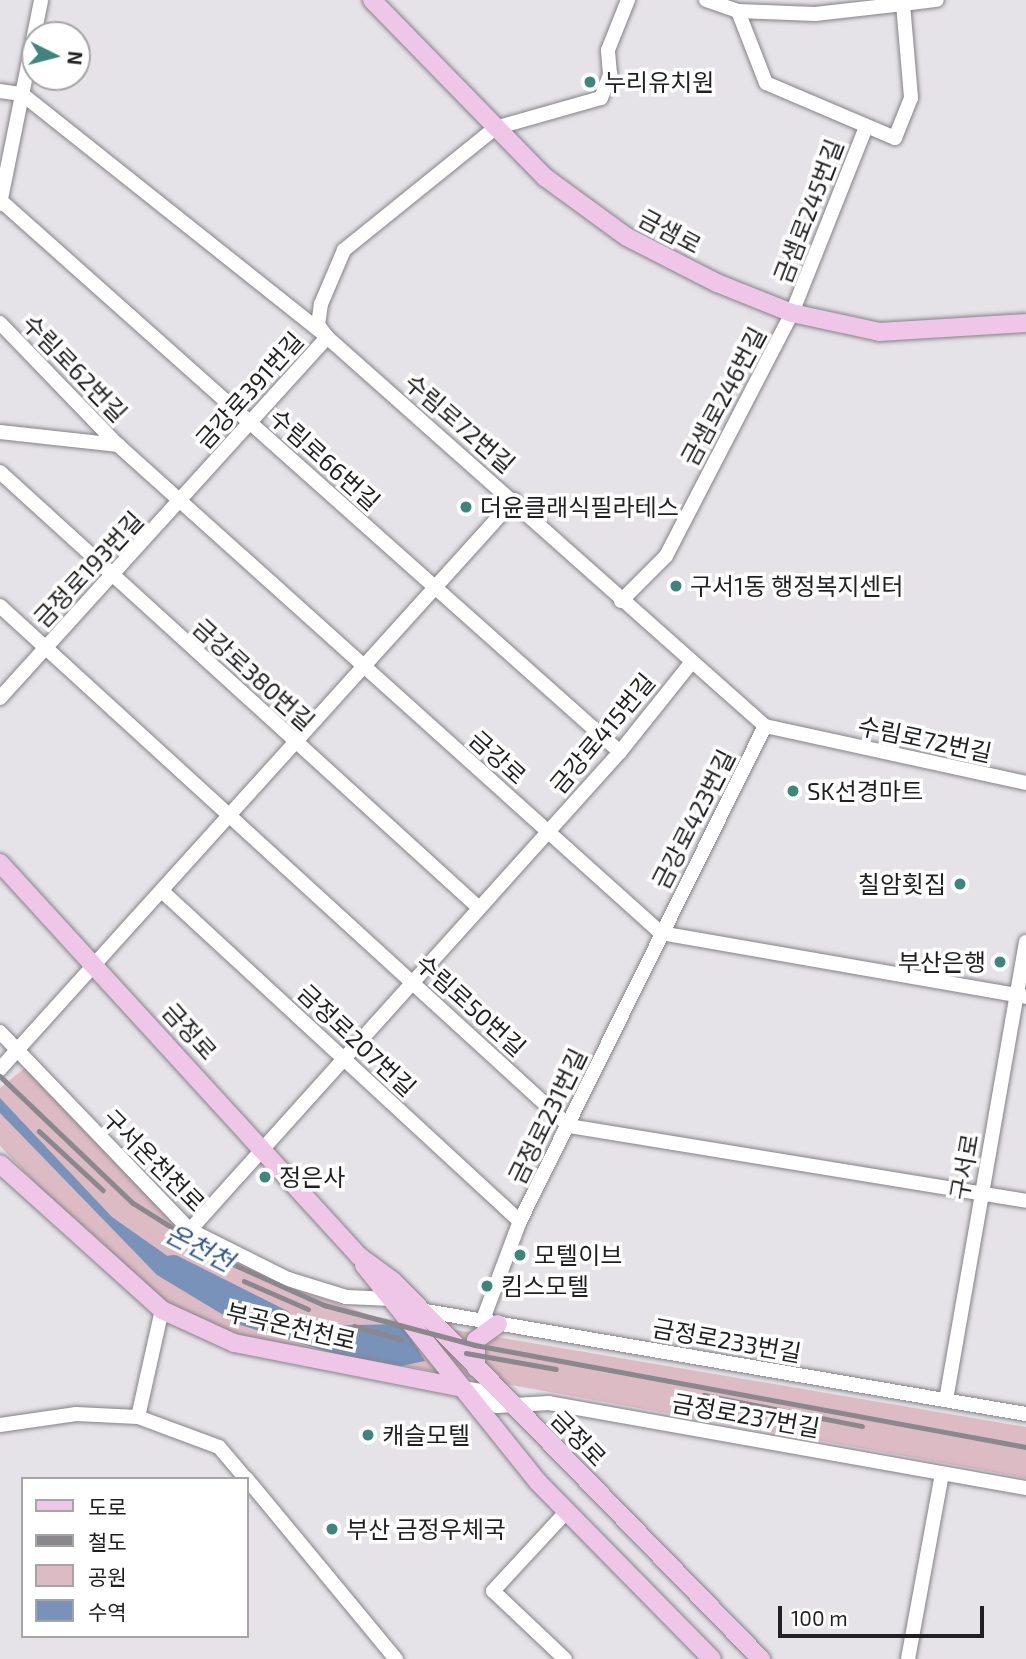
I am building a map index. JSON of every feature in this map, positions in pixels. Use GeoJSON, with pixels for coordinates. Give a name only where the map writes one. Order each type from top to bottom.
{"type":"FeatureCollection","features":[{"type":"Feature","properties":{"kind":"main road","name":"금샘로"},"geometry":{"type":"LineString","coordinates":[[372,0],[546,177],[627,237],[792,313],[880,332],[1026,324]]}},
{"type":"Feature","properties":{"kind":"main road","name":"금정로"},"geometry":{"type":"LineString","coordinates":[[0,863],[97,963],[359,1256],[517,1409],[761,1659]]}},
{"type":"Feature","properties":{"kind":"main road","name":"부곡온천천로"},"geometry":{"type":"LineString","coordinates":[[0,1164],[162,1310],[234,1343],[460,1385]]}},
{"type":"Feature","properties":{"kind":"main road","name":"금정로"},"geometry":{"type":"LineString","coordinates":[[359,1256],[383,1294],[419,1316],[460,1385],[567,1511],[712,1659]]}},
{"type":"Feature","properties":{"kind":"main road"},"geometry":{"type":"LineString","coordinates":[[476,1368],[476,1340],[490,1323]]}},
{"type":"Feature","properties":{"kind":"street"},"geometry":{"type":"LineString","coordinates":[[0,201],[41,0]]}},
{"type":"Feature","properties":{"kind":"street"},"geometry":{"type":"LineString","coordinates":[[495,128],[601,98],[610,74],[608,50],[628,0]]}},
{"type":"Feature","properties":{"kind":"street"},"geometry":{"type":"LineString","coordinates":[[706,0],[738,10],[903,4],[937,0]]}},
{"type":"Feature","properties":{"kind":"street"},"geometry":{"type":"LineString","coordinates":[[738,10],[766,83],[895,138],[911,98],[903,4]]}},
{"type":"Feature","properties":{"kind":"street"},"geometry":{"type":"LineString","coordinates":[[0,92],[22,94]]}},
{"type":"Feature","properties":{"kind":"street","name":"수림로72번길"},"geometry":{"type":"LineString","coordinates":[[22,94],[327,337],[514,500],[621,601],[765,726],[1026,783]]}},
{"type":"Feature","properties":{"kind":"street","name":"금샘로245번길"},"geometry":{"type":"LineString","coordinates":[[792,313],[866,127]]}},
{"type":"Feature","properties":{"kind":"street","name":"금강로391번길"},"geometry":{"type":"LineString","coordinates":[[181,501],[327,337],[318,325],[321,304],[344,250],[495,128]]}},
{"type":"Feature","properties":{"kind":"street","name":"수림로66번길"},"geometry":{"type":"LineString","coordinates":[[0,201],[620,752]]}},
{"type":"Feature","properties":{"kind":"street","name":"금샘로246번길"},"geometry":{"type":"LineString","coordinates":[[621,601],[666,556],[792,313]]}},
{"type":"Feature","properties":{"kind":"street","name":"수림로62번길"},"geometry":{"type":"LineString","coordinates":[[0,323],[118,445]]}},
{"type":"Feature","properties":{"kind":"street"},"geometry":{"type":"LineString","coordinates":[[0,432],[118,445]]}},
{"type":"Feature","properties":{"kind":"street","name":"금강로"},"geometry":{"type":"LineString","coordinates":[[118,445],[661,933]]}},
{"type":"Feature","properties":{"kind":"street","name":"금강로380번길"},"geometry":{"type":"LineString","coordinates":[[0,472],[479,908]]}},
{"type":"Feature","properties":{"kind":"street"},"geometry":{"type":"LineString","coordinates":[[0,1069],[367,669],[514,500]]}},
{"type":"Feature","properties":{"kind":"street","name":"금정로193번길"},"geometry":{"type":"LineString","coordinates":[[0,698],[181,501]]}},
{"type":"Feature","properties":{"kind":"street","name":"수림로50번길"},"geometry":{"type":"LineString","coordinates":[[0,606],[569,1126]]}},
{"type":"Feature","properties":{"kind":"street","name":"금강로415번길"},"geometry":{"type":"LineString","coordinates":[[190,1230],[261,1147],[620,752],[691,663]]}},
{"type":"Feature","properties":{"kind":"street","name":"금강로423번길"},"geometry":{"type":"LineString","coordinates":[[661,933],[765,726]]}},
{"type":"Feature","properties":{"kind":"street","name":"금정로207번길"},"geometry":{"type":"LineString","coordinates":[[163,892],[520,1221]]}},
{"type":"Feature","properties":{"kind":"street"},"geometry":{"type":"LineString","coordinates":[[661,933],[1021,997]]}},
{"type":"Feature","properties":{"kind":"street","name":"금정로231번길"},"geometry":{"type":"LineString","coordinates":[[490,1323],[520,1221],[569,1126],[661,933]]}},
{"type":"Feature","properties":{"kind":"street","name":"구서로"},"geometry":{"type":"LineString","coordinates":[[946,1400],[982,1194],[1021,997],[1026,942]]}},
{"type":"Feature","properties":{"kind":"street","name":"구서온천천로"},"geometry":{"type":"LineString","coordinates":[[0,1032],[14,1054],[190,1230],[288,1279],[346,1297],[383,1294]]}},
{"type":"Feature","properties":{"kind":"street"},"geometry":{"type":"LineString","coordinates":[[569,1126],[1026,1201]]}},
{"type":"Feature","properties":{"kind":"street"},"geometry":{"type":"LineString","coordinates":[[138,1417],[162,1310]]}},
{"type":"Feature","properties":{"kind":"street","name":"금정로233번길"},"geometry":{"type":"LineString","coordinates":[[419,1316],[490,1323],[1026,1414]]}},
{"type":"Feature","properties":{"kind":"street"},"geometry":{"type":"LineString","coordinates":[[460,1385],[517,1409]]}},
{"type":"Feature","properties":{"kind":"street","name":"금정로237번길"},"geometry":{"type":"LineString","coordinates":[[517,1409],[549,1403],[1026,1488]]}},
{"type":"Feature","properties":{"kind":"street"},"geometry":{"type":"LineString","coordinates":[[0,1425],[76,1414],[138,1417],[219,1447],[245,1477]]}},
{"type":"Feature","properties":{"kind":"street"},"geometry":{"type":"LineString","coordinates":[[908,1659],[942,1474]]}},
{"type":"Feature","properties":{"kind":"street"},"geometry":{"type":"LineString","coordinates":[[248,1480],[396,1659]]}},
{"type":"Feature","properties":{"kind":"street"},"geometry":{"type":"LineString","coordinates":[[565,1659],[493,1591],[567,1511]]}},
{"type":"Feature","properties":{"kind":"green space"},"geometry":{"type":"Polygon","coordinates":[[[25,1068],[168,1215],[209,1245],[304,1292],[373,1316],[1026,1427],[1026,1478],[229,1334],[169,1309],[97,1247],[0,1146],[0,1088],[25,1068]]]}},
{"type":"Feature","properties":{"kind":"water","name":"온천천"},"geometry":{"type":"Polygon","coordinates":[[[0,1098],[112,1217],[226,1297],[308,1326],[402,1324],[425,1361],[401,1366],[339,1355],[240,1325],[157,1275],[0,1113],[0,1098]]]}},
{"type":"Feature","properties":{"kind":"waterway","name":"온천천"},"geometry":{"type":"LineString","coordinates":[[173,1267],[281,1321]]}},
{"type":"Feature","properties":{"kind":"railway"},"geometry":{"type":"LineString","coordinates":[[0,1076],[133,1203],[224,1260],[324,1305],[475,1345],[1026,1447]]}},
{"type":"Feature","properties":{"kind":"railway"},"geometry":{"type":"LineString","coordinates":[[39,1131],[103,1190]]}},
{"type":"Feature","properties":{"kind":"railway"},"geometry":{"type":"LineString","coordinates":[[244,1281],[308,1309]]}},
{"type":"Feature","properties":{"kind":"railway"},"geometry":{"type":"LineString","coordinates":[[354,1326],[401,1339]]}},
{"type":"Feature","properties":{"kind":"railway"},"geometry":{"type":"LineString","coordinates":[[466,1353],[556,1369]]}},
{"type":"Feature","properties":{"kind":"railway"},"geometry":{"type":"LineString","coordinates":[[704,1395],[862,1426]]}},
{"type":"Feature","properties":{"kind":"place","name":"누리유치원"},"geometry":{"type":"Point","coordinates":[590,82]}},
{"type":"Feature","properties":{"kind":"place","name":"더윤클래식필라테스"},"geometry":{"type":"Point","coordinates":[466,507]}},
{"type":"Feature","properties":{"kind":"place","name":"구서1동 행정복지센터"},"geometry":{"type":"Point","coordinates":[676,586]}},
{"type":"Feature","properties":{"kind":"place","name":"SK선경마트"},"geometry":{"type":"Point","coordinates":[793,791]}},
{"type":"Feature","properties":{"kind":"place","name":"칠암횟집"},"geometry":{"type":"Point","coordinates":[960,884]}},
{"type":"Feature","properties":{"kind":"place","name":"부산은행"},"geometry":{"type":"Point","coordinates":[1000,962]}},
{"type":"Feature","properties":{"kind":"place","name":"정은사"},"geometry":{"type":"Point","coordinates":[265,1177]}},
{"type":"Feature","properties":{"kind":"place","name":"모텔이브"},"geometry":{"type":"Point","coordinates":[520,1255]}},
{"type":"Feature","properties":{"kind":"place","name":"킴스모텔"},"geometry":{"type":"Point","coordinates":[487,1286]}},
{"type":"Feature","properties":{"kind":"place","name":"캐슬모텔"},"geometry":{"type":"Point","coordinates":[368,1435]}},
{"type":"Feature","properties":{"kind":"place","name":"부산 금정우체국"},"geometry":{"type":"Point","coordinates":[332,1529]}}]}
